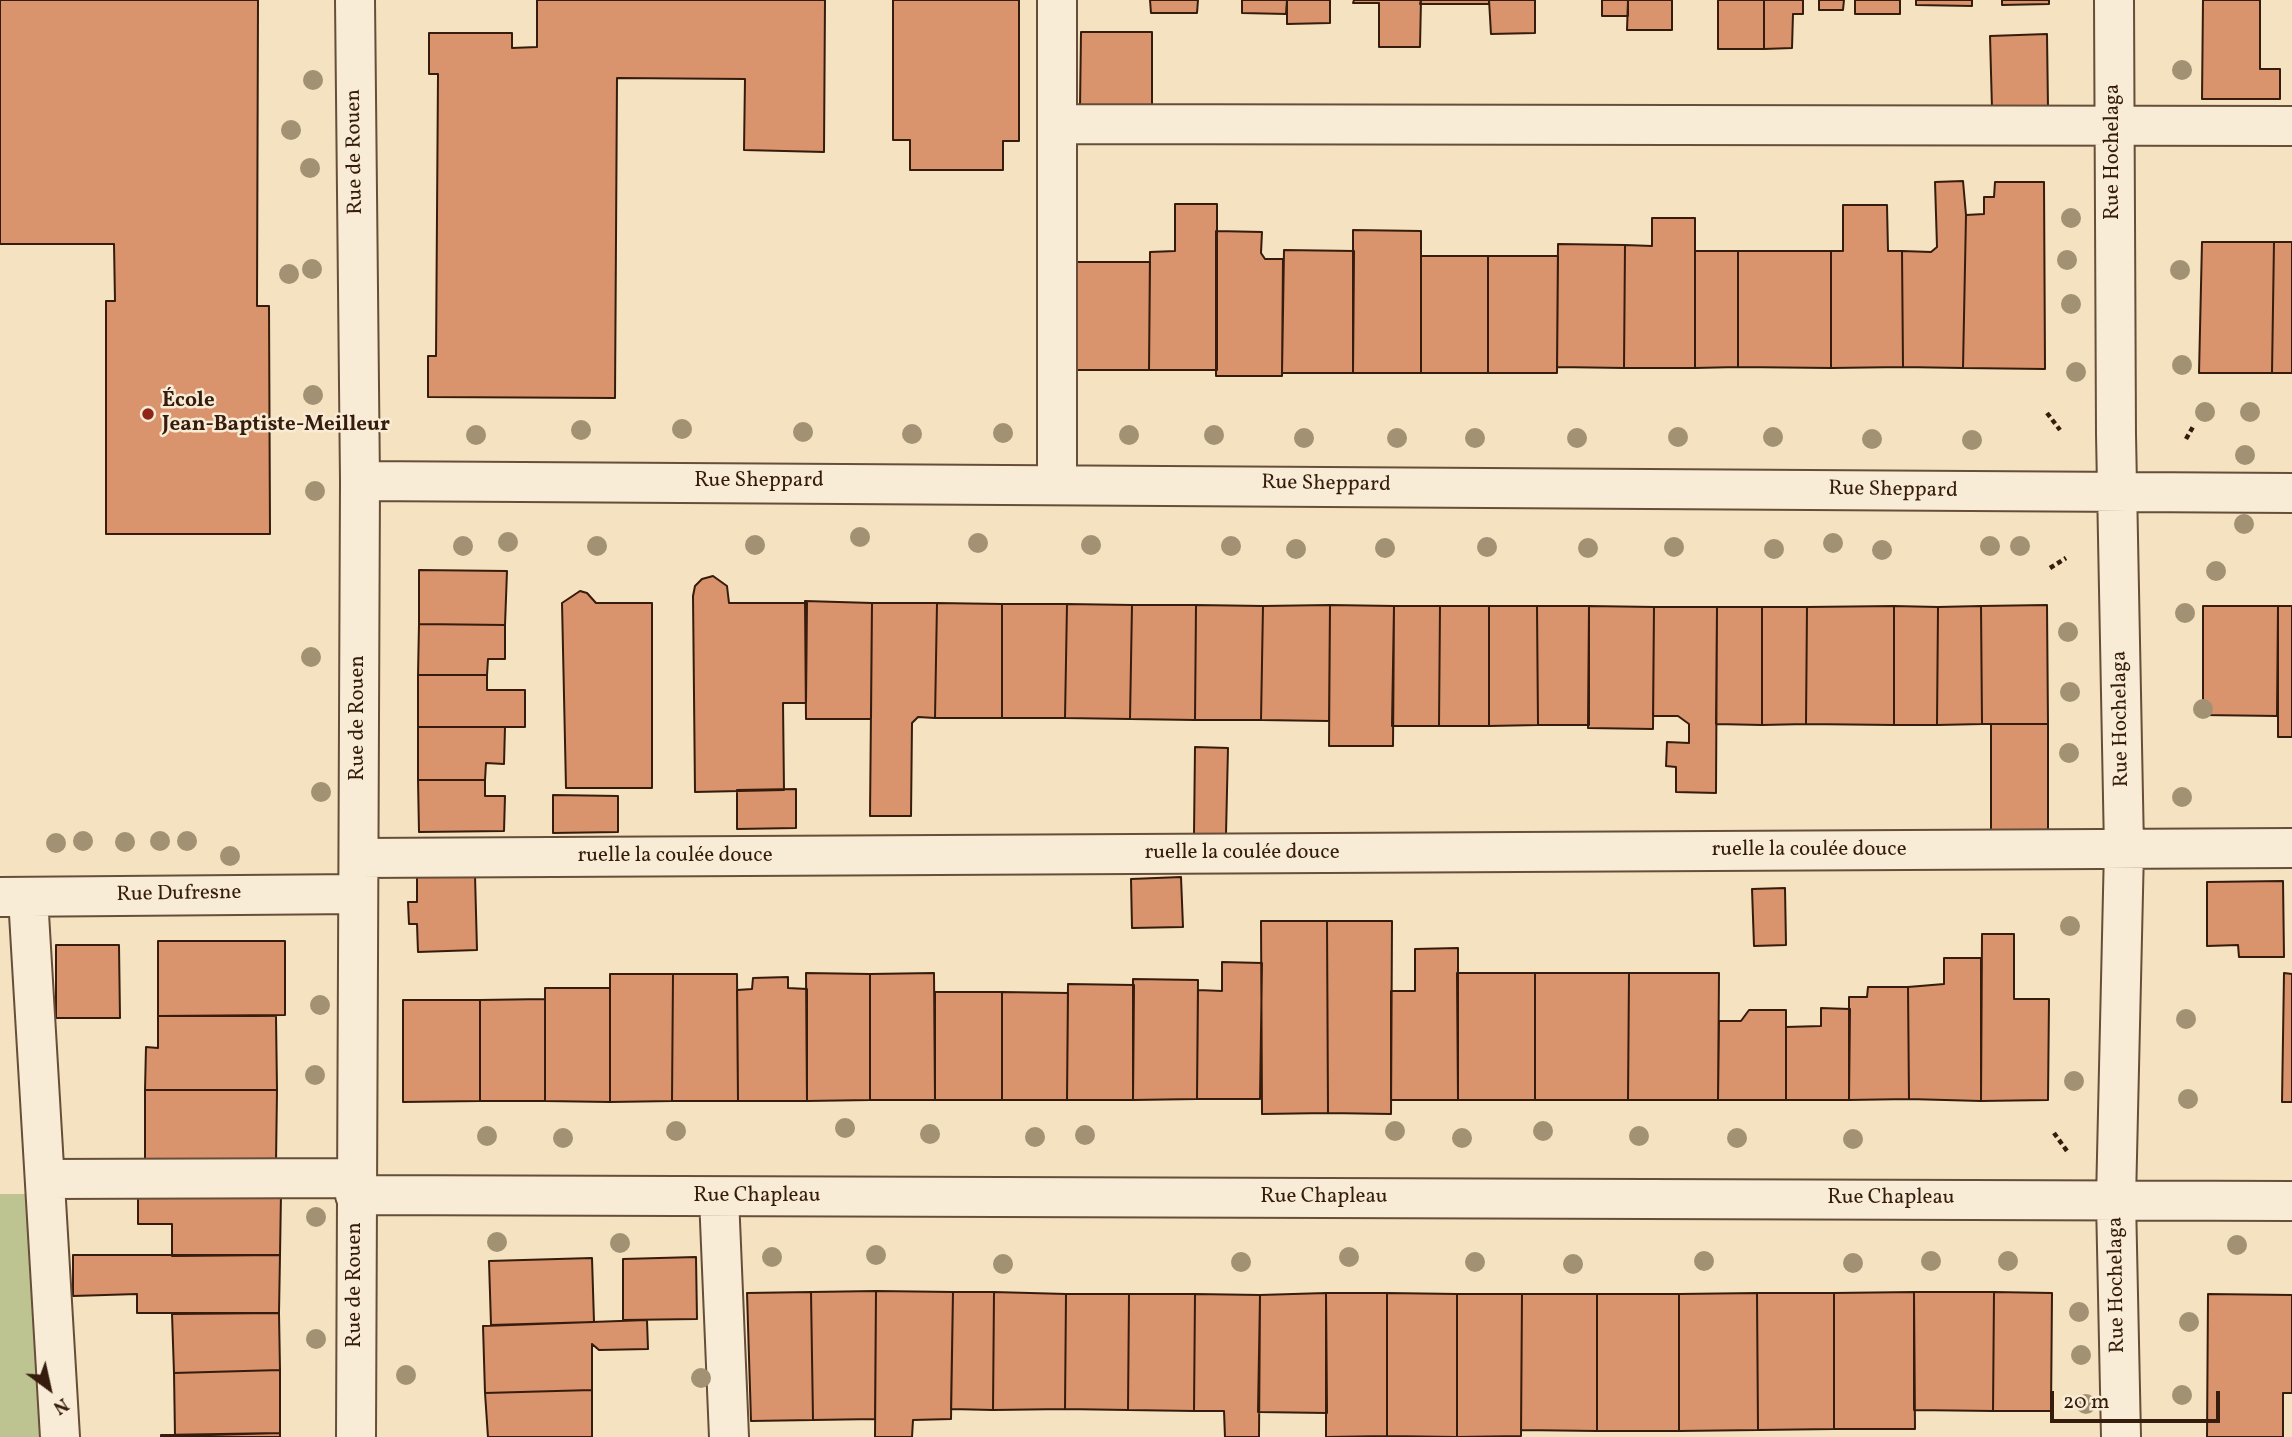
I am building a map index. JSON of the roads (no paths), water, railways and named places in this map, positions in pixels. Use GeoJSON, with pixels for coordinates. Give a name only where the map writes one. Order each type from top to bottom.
{"type":"FeatureCollection","features":[{"type":"Feature","properties":{"kind":"street","name":"Rue de Rouen"},"geometry":{"type":"LineString","coordinates":[[355,0],[360,481],[356,1437]]}},
{"type":"Feature","properties":{"kind":"street"},"geometry":{"type":"LineString","coordinates":[[1056,483],[1058,0]]}},
{"type":"Feature","properties":{"kind":"street","name":"Rue Hochelaga"},"geometry":{"type":"LineString","coordinates":[[2114,0],[2124,849],[2116,1200],[2121,1437]]}},
{"type":"Feature","properties":{"kind":"street"},"geometry":{"type":"LineString","coordinates":[[1059,124],[2292,126]]}},
{"type":"Feature","properties":{"kind":"street","name":"Rue Sheppard"},"geometry":{"type":"LineString","coordinates":[[360,481],[1056,483],[2292,493]]}},
{"type":"Feature","properties":{"kind":"street","name":"ruelle la coulée douce"},"geometry":{"type":"LineString","coordinates":[[358,876],[2292,848]]}},
{"type":"Feature","properties":{"kind":"street","name":"Rue Dufresne"},"geometry":{"type":"LineString","coordinates":[[14,897],[358,876]]}},
{"type":"Feature","properties":{"kind":"street"},"geometry":{"type":"LineString","coordinates":[[14,897],[47,1179],[60,1437]]}},
{"type":"Feature","properties":{"kind":"street","name":"Rue Chapleau"},"geometry":{"type":"LineString","coordinates":[[47,1179],[719,1197],[2292,1201]]}},
{"type":"Feature","properties":{"kind":"street"},"geometry":{"type":"LineString","coordinates":[[719,1197],[729,1437]]}},
{"type":"Feature","properties":{"kind":"place","name":"École Jean-Baptiste-Meilleur"},"geometry":{"type":"Point","coordinates":[148,414]}}]}
